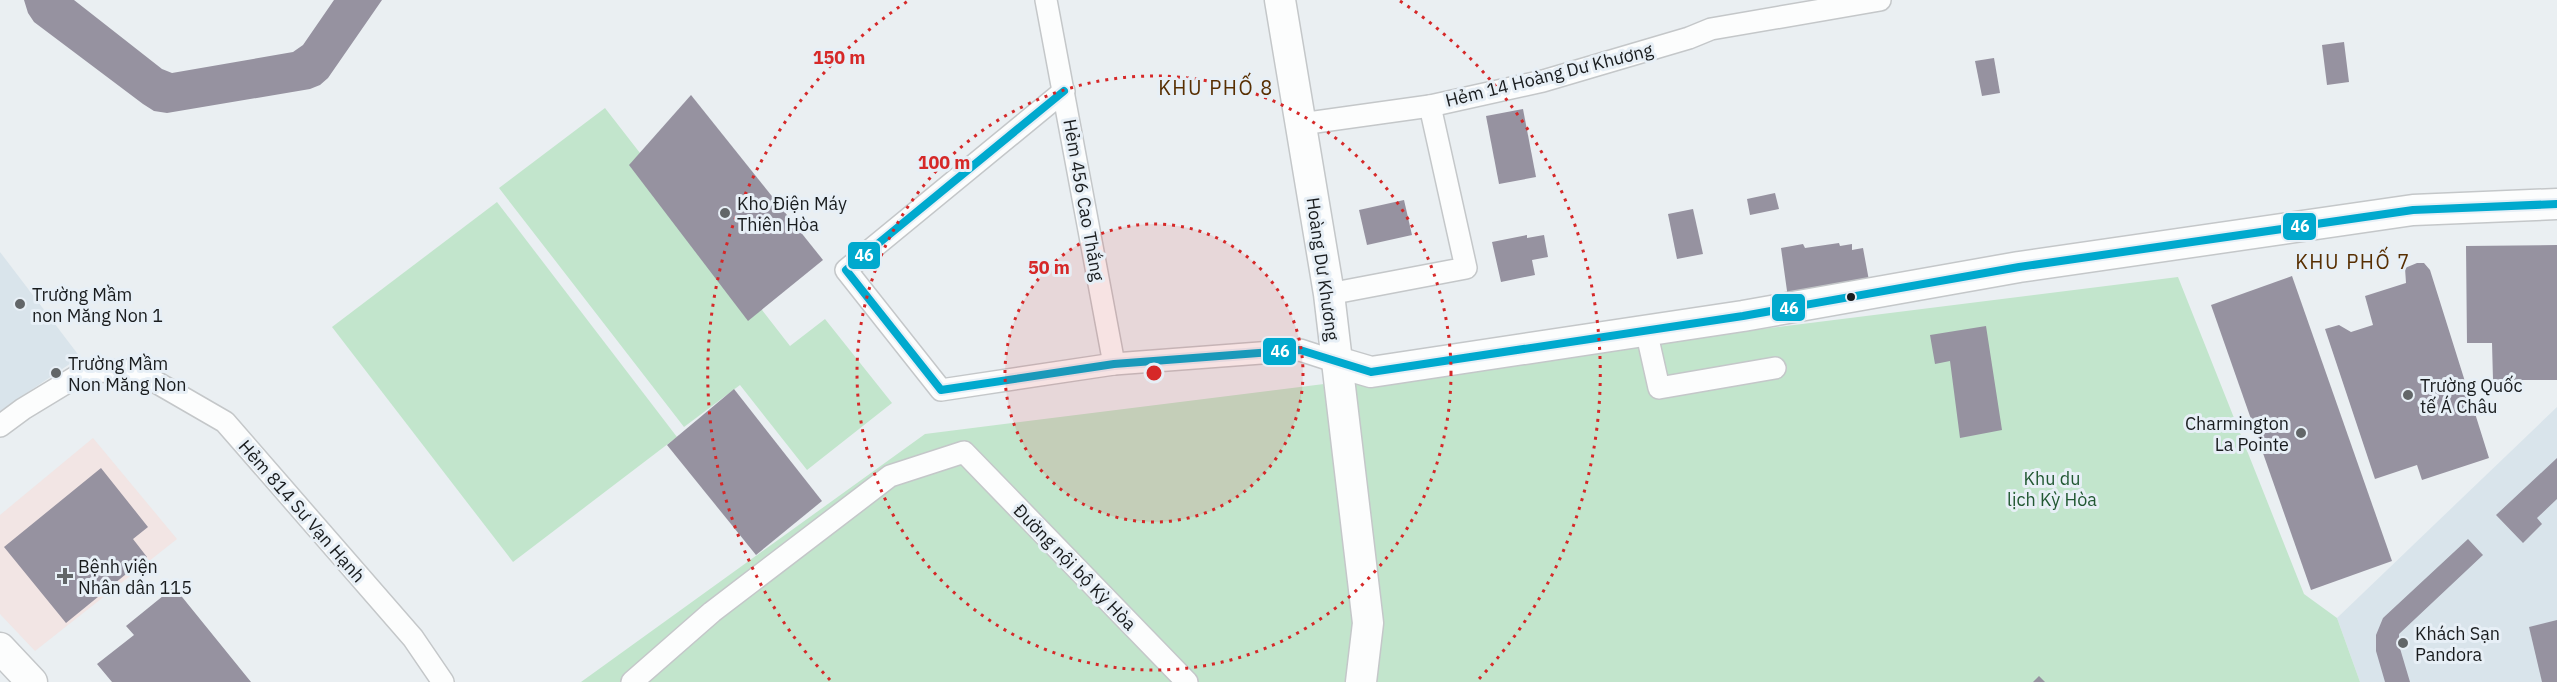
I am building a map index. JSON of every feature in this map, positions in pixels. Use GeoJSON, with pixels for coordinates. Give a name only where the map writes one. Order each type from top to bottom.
{"type":"FeatureCollection","features":[{"type":"Feature","properties":{"kind":"street","name":"Hẻm 456 Cao Thắng"},"geometry":{"type":"LineString","coordinates":[[1046,0],[1114,364]]}},
{"type":"Feature","properties":{"kind":"street","name":"Hoàng Dư Khương"},"geometry":{"type":"LineString","coordinates":[[1280,0],[1329,294],[1368,623],[1361,682]]}},
{"type":"Feature","properties":{"kind":"street","name":"Hẻm 14 Hoàng Dư Khương"},"geometry":{"type":"LineString","coordinates":[[1301,124],[1430,106],[1564,75],[1689,38],[1711,29],[1880,0]]}},
{"type":"Feature","properties":{"kind":"street"},"geometry":{"type":"LineString","coordinates":[[1064,91],[846,270],[941,390],[1114,364],[1300,350],[1371,372],[1743,316],[2019,267],[2413,210],[2557,204]]}},
{"type":"Feature","properties":{"kind":"street"},"geometry":{"type":"LineString","coordinates":[[1329,294],[1466,268],[1430,106]]}},
{"type":"Feature","properties":{"kind":"street"},"geometry":{"type":"LineString","coordinates":[[1646,330],[1659,388],[1775,368]]}},
{"type":"Feature","properties":{"kind":"street","name":"Hẻm 814 Sư Vạn Hạnh"},"geometry":{"type":"LineString","coordinates":[[0,426],[23,409],[84,372],[135,370],[225,422],[413,639],[442,682]]}},
{"type":"Feature","properties":{"kind":"street","name":"Đường nội bộ Kỳ Hòa"},"geometry":{"type":"LineString","coordinates":[[632,682],[712,612],[890,476],[964,452],[1186,682]]}},
{"type":"Feature","properties":{"kind":"street"},"geometry":{"type":"LineString","coordinates":[[0,648],[33,682]]}},
{"type":"Feature","properties":{"kind":"shaded area","name":"Trường Mầm non Măng Non 1"},"geometry":{"type":"Polygon","coordinates":[[[0,252],[80,357],[0,411],[0,252]]]}},
{"type":"Feature","properties":{"kind":"shaded area"},"geometry":{"type":"Polygon","coordinates":[[[2557,407],[2557,682],[2360,682],[2337,618],[2557,407]]]}},
{"type":"Feature","properties":{"kind":"shaded area","name":"Bệnh viện Nhân dân 115"},"geometry":{"type":"Polygon","coordinates":[[[93,438],[177,539],[35,651],[0,614],[0,515],[93,438]]]}},
{"type":"Feature","properties":{"kind":"green space"},"geometry":{"type":"Polygon","coordinates":[[[605,108],[790,346],[825,319],[892,403],[807,470],[740,385],[684,427],[499,188],[605,108]]]}},
{"type":"Feature","properties":{"kind":"green space"},"geometry":{"type":"Polygon","coordinates":[[[497,202],[677,437],[513,562],[332,327],[497,202]]]}},
{"type":"Feature","properties":{"kind":"green space","name":"Khu du lịch Kỳ Hòa"},"geometry":{"type":"Polygon","coordinates":[[[2178,277],[2304,594],[2337,618],[2360,682],[581,682],[925,434],[2178,277]]]}},
{"type":"Feature","properties":{"kind":"building"},"geometry":{"type":"Polygon","coordinates":[[[24,0],[74,0],[162,69],[172,73],[293,52],[303,45],[334,0],[382,0],[328,78],[320,85],[310,89],[167,113],[154,111],[143,104],[34,22],[24,0]]]}},
{"type":"Feature","properties":{"kind":"building"},"geometry":{"type":"Polygon","coordinates":[[[2344,42],[2349,82],[2327,85],[2322,45],[2344,42]]]}},
{"type":"Feature","properties":{"kind":"building"},"geometry":{"type":"Polygon","coordinates":[[[1994,58],[2000,93],[1982,96],[1975,61],[1994,58]]]}},
{"type":"Feature","properties":{"kind":"building","name":"Kho Điện Máy Thiên Hòa"},"geometry":{"type":"Polygon","coordinates":[[[691,95],[823,260],[748,321],[629,165],[691,95]]]}},
{"type":"Feature","properties":{"kind":"building"},"geometry":{"type":"Polygon","coordinates":[[[1523,109],[1536,177],[1499,184],[1486,116],[1523,109]]]}},
{"type":"Feature","properties":{"kind":"building"},"geometry":{"type":"Polygon","coordinates":[[[1775,193],[1779,209],[1750,215],[1747,199],[1775,193]]]}},
{"type":"Feature","properties":{"kind":"building"},"geometry":{"type":"Polygon","coordinates":[[[1404,200],[1412,235],[1367,245],[1359,210],[1404,200]]]}},
{"type":"Feature","properties":{"kind":"building"},"geometry":{"type":"Polygon","coordinates":[[[1693,209],[1703,254],[1677,259],[1668,214],[1693,209]]]}},
{"type":"Feature","properties":{"kind":"building"},"geometry":{"type":"Polygon","coordinates":[[[1527,235],[1527,238],[1544,235],[1548,257],[1532,260],[1535,275],[1501,282],[1492,242],[1527,235]]]}},
{"type":"Feature","properties":{"kind":"building"},"geometry":{"type":"Polygon","coordinates":[[[1839,243],[1840,246],[1852,244],[1852,250],[1863,248],[1870,286],[1788,298],[1781,248],[1803,244],[1805,248],[1839,243]]]}},
{"type":"Feature","properties":{"kind":"building"},"geometry":{"type":"Polygon","coordinates":[[[2557,245],[2557,380],[2493,380],[2492,343],[2467,343],[2466,246],[2557,245]]]}},
{"type":"Feature","properties":{"kind":"building","name":"Trường Quốc tế Á Châu"},"geometry":{"type":"Polygon","coordinates":[[[2424,263],[2430,270],[2489,458],[2422,480],[2417,465],[2375,479],[2325,329],[2339,325],[2351,332],[2373,325],[2365,296],[2406,283],[2405,268],[2424,263]]]}},
{"type":"Feature","properties":{"kind":"building","name":"Charmington La Pointe"},"geometry":{"type":"Polygon","coordinates":[[[2292,276],[2392,561],[2311,590],[2211,305],[2292,276]]]}},
{"type":"Feature","properties":{"kind":"building"},"geometry":{"type":"Polygon","coordinates":[[[1986,326],[2002,430],[1960,438],[1950,361],[1935,364],[1930,335],[1986,326]]]}},
{"type":"Feature","properties":{"kind":"building"},"geometry":{"type":"Polygon","coordinates":[[[734,389],[822,501],[756,555],[667,445],[734,389]]]}},
{"type":"Feature","properties":{"kind":"building"},"geometry":{"type":"Polygon","coordinates":[[[2557,458],[2557,499],[2537,518],[2542,524],[2523,543],[2496,515],[2557,458]]]}},
{"type":"Feature","properties":{"kind":"building"},"geometry":{"type":"Polygon","coordinates":[[[101,468],[148,527],[133,539],[147,557],[66,623],[4,547],[101,468]]]}},
{"type":"Feature","properties":{"kind":"building"},"geometry":{"type":"Polygon","coordinates":[[[2468,539],[2483,555],[2399,634],[2399,645],[2410,682],[2385,682],[2376,651],[2376,635],[2383,618],[2468,539]]]}},
{"type":"Feature","properties":{"kind":"building"},"geometry":{"type":"Polygon","coordinates":[[[174,587],[251,682],[112,682],[97,664],[134,635],[126,626],[174,587]]]}},
{"type":"Feature","properties":{"kind":"building"},"geometry":{"type":"Polygon","coordinates":[[[2557,620],[2557,682],[2542,682],[2529,627],[2557,620]]]}},
{"type":"Feature","properties":{"kind":"building"},"geometry":{"type":"Polygon","coordinates":[[[2039,676],[2045,682],[2033,682],[2039,676]]]}},
{"type":"Feature","properties":{"kind":"transit line","name":"46"},"geometry":{"type":"LineString","coordinates":[[1064,91],[846,270],[941,390],[1114,364],[1300,350],[1371,372],[1743,316],[2019,267],[2413,210],[2557,204]]}},
{"type":"Feature","properties":{"kind":"place","name":"Kho Điện Máy Thiên Hòa"},"geometry":{"type":"Point","coordinates":[725,213]}},
{"type":"Feature","properties":{"kind":"place","name":"Trường Mầm non Măng Non 1"},"geometry":{"type":"Point","coordinates":[20,304]}},
{"type":"Feature","properties":{"kind":"place","name":"Trường Mầm Non Măng Non"},"geometry":{"type":"Point","coordinates":[56,373]}},
{"type":"Feature","properties":{"kind":"place","name":"Trường Quốc tế Á Châu"},"geometry":{"type":"Point","coordinates":[2408,395]}},
{"type":"Feature","properties":{"kind":"place","name":"Charmington La Pointe"},"geometry":{"type":"Point","coordinates":[2301,433]}},
{"type":"Feature","properties":{"kind":"place","name":"Bệnh viện Nhân dân 115"},"geometry":{"type":"Point","coordinates":[65,576]}},
{"type":"Feature","properties":{"kind":"place","name":"Khách Sạn Pandora"},"geometry":{"type":"Point","coordinates":[2403,643]}},
{"type":"Feature","properties":{"kind":"district","name":"KHU PHỐ 8"},"geometry":{"type":"Point","coordinates":[1216,87]}},
{"type":"Feature","properties":{"kind":"district","name":"KHU PHỐ 7"},"geometry":{"type":"Point","coordinates":[2353,261]}}]}
